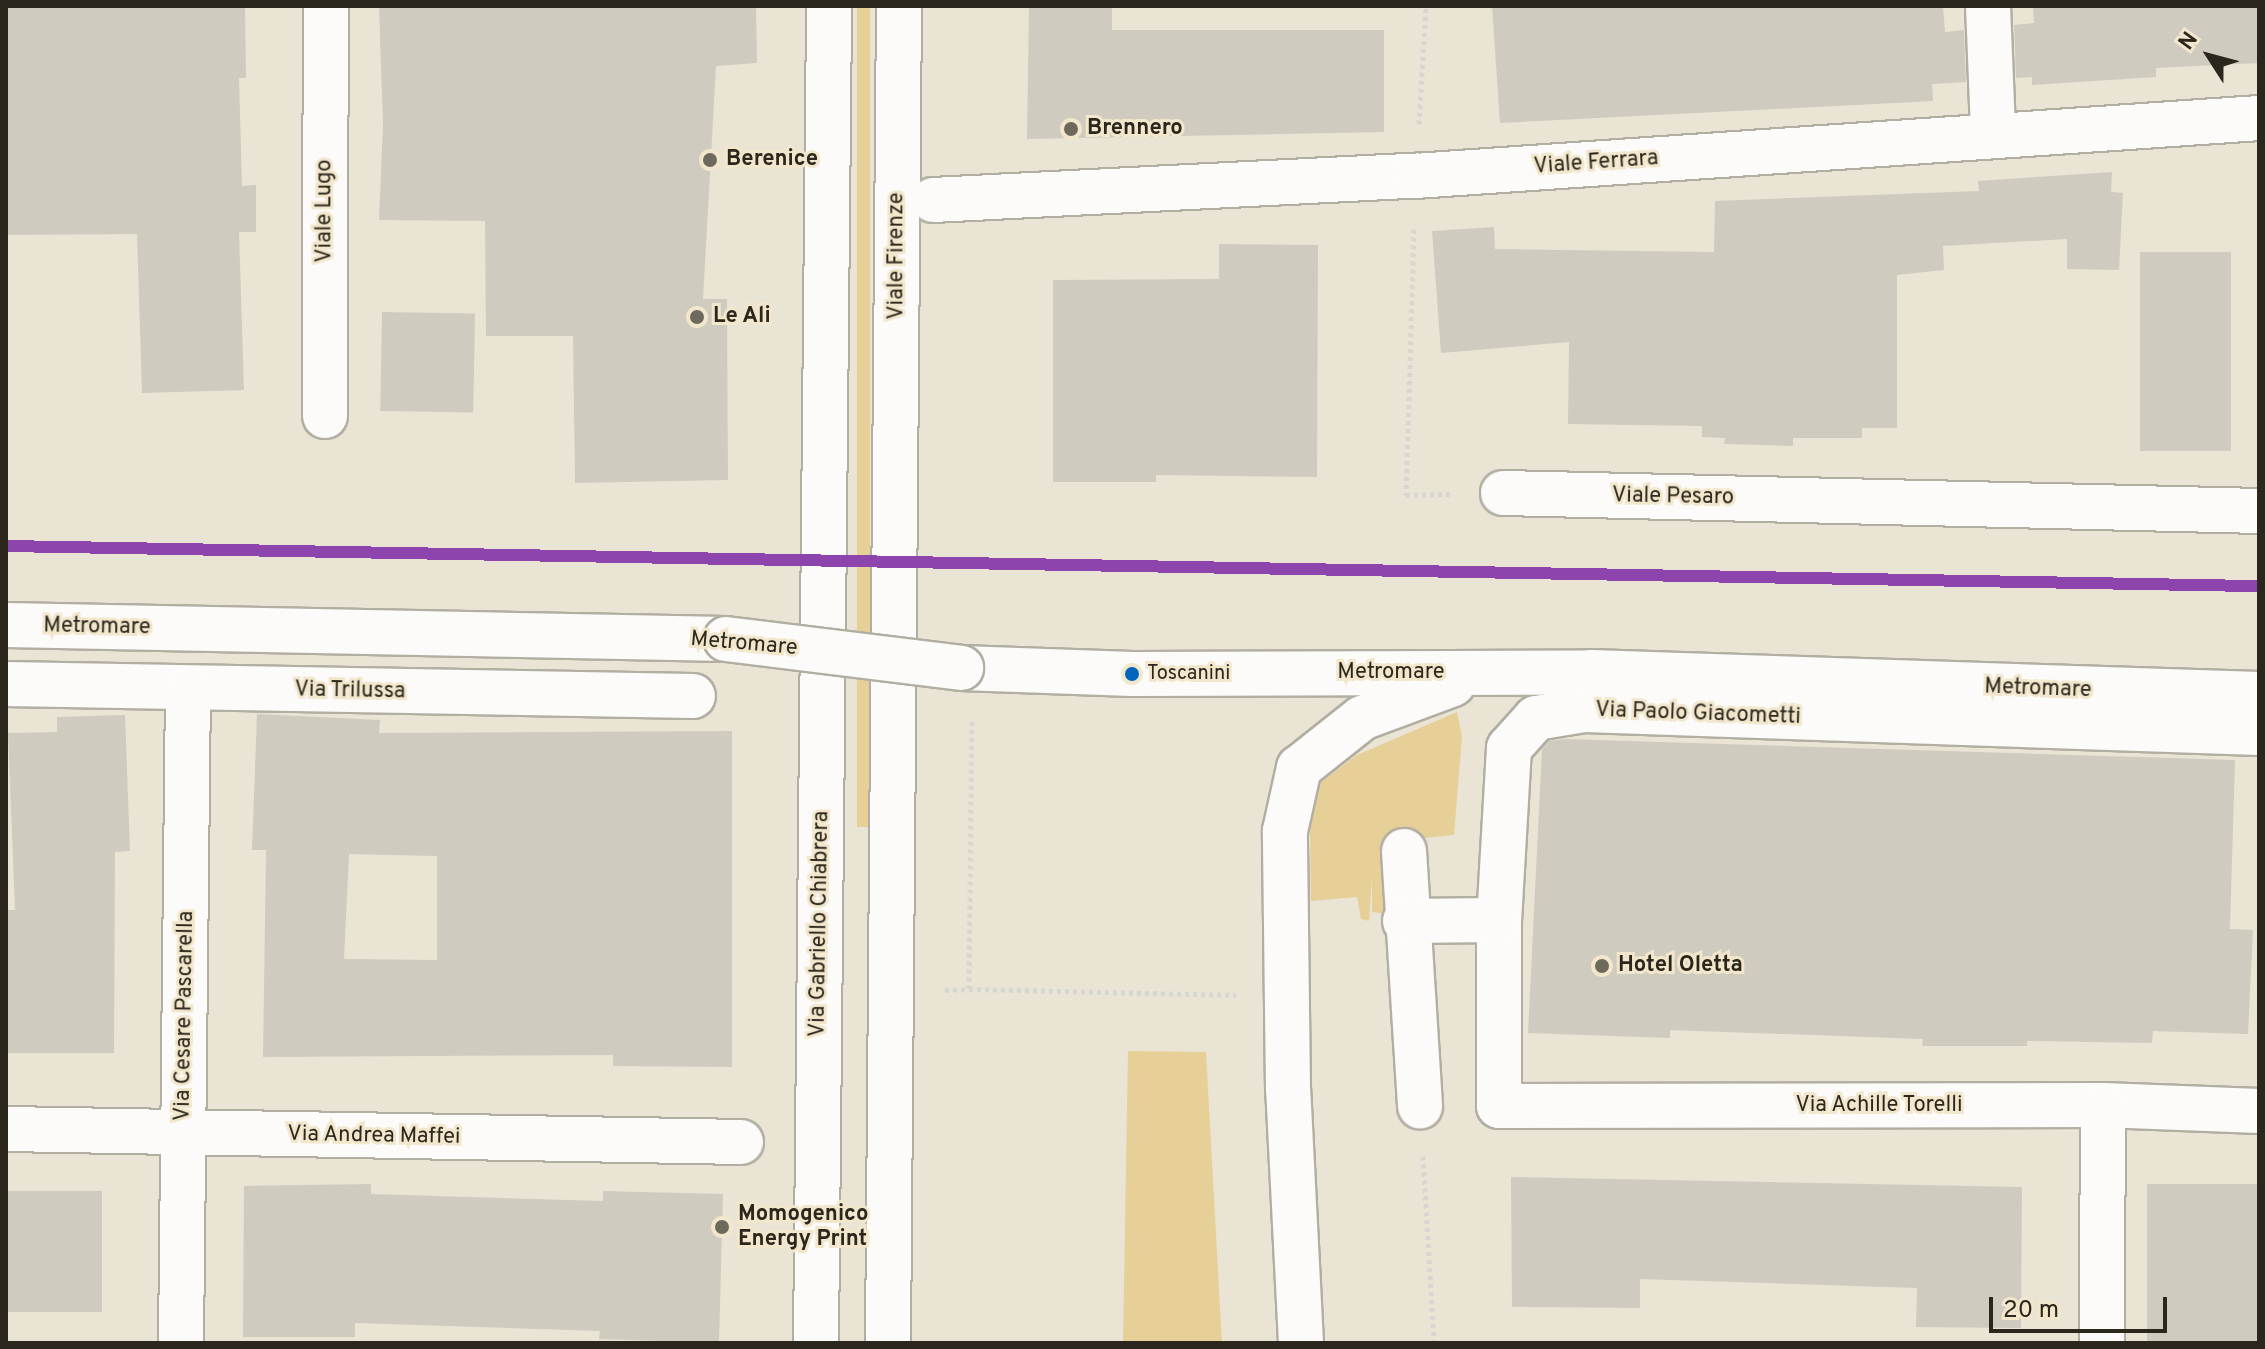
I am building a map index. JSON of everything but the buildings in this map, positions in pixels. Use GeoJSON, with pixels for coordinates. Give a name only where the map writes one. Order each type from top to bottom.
{"type":"FeatureCollection","features":[{"type":"Feature","properties":{"kind":"street","name":"Viale Lugo"},"geometry":{"type":"LineString","coordinates":[[325,416],[326,6]]}},
{"type":"Feature","properties":{"kind":"street","name":"Via Gabriello Chiabrera"},"geometry":{"type":"LineString","coordinates":[[816,1343],[829,6]]}},
{"type":"Feature","properties":{"kind":"street","name":"Viale Firenze"},"geometry":{"type":"LineString","coordinates":[[888,1343],[899,6]]}},
{"type":"Feature","properties":{"kind":"street"},"geometry":{"type":"LineString","coordinates":[[1988,6],[1993,133]]}},
{"type":"Feature","properties":{"kind":"street","name":"Viale Ferrara"},"geometry":{"type":"LineString","coordinates":[[933,200],[1415,176],[1993,133],[2259,118]]}},
{"type":"Feature","properties":{"kind":"street","name":"Viale Pesaro"},"geometry":{"type":"LineString","coordinates":[[1503,493],[2259,511]]}},
{"type":"Feature","properties":{"kind":"street","name":"Metromare"},"geometry":{"type":"LineString","coordinates":[[6,625],[726,639],[967,685],[1132,674],[1482,673],[2259,694]]}},
{"type":"Feature","properties":{"kind":"street","name":"Metromare"},"geometry":{"type":"LineString","coordinates":[[1301,1343],[1288,1089],[1285,831],[1299,768],[1362,718],[1482,673]]}},
{"type":"Feature","properties":{"kind":"street","name":"Via Trilussa"},"geometry":{"type":"LineString","coordinates":[[6,684],[693,696]]}},
{"type":"Feature","properties":{"kind":"street","name":"Via Cesare Pascarella"},"geometry":{"type":"LineString","coordinates":[[181,1343],[188,689]]}},
{"type":"Feature","properties":{"kind":"street","name":"Via Paolo Giacometti"},"geometry":{"type":"LineString","coordinates":[[1499,1106],[1499,920],[1509,748],[1536,718],[1584,710],[2259,733]]}},
{"type":"Feature","properties":{"kind":"street"},"geometry":{"type":"LineString","coordinates":[[1404,851],[1405,921],[1420,1106]]}},
{"type":"Feature","properties":{"kind":"street"},"geometry":{"type":"LineString","coordinates":[[1405,921],[1499,920]]}},
{"type":"Feature","properties":{"kind":"street"},"geometry":{"type":"LineString","coordinates":[[2102,1343],[2103,1105]]}},
{"type":"Feature","properties":{"kind":"street","name":"Via Achille Torelli"},"geometry":{"type":"LineString","coordinates":[[1499,1106],[2103,1105],[2259,1111]]}},
{"type":"Feature","properties":{"kind":"street","name":"Via Andrea Maffei"},"geometry":{"type":"LineString","coordinates":[[6,1129],[741,1142]]}},
{"type":"Feature","properties":{"kind":"path"},"geometry":{"type":"LineString","coordinates":[[1426,6],[1415,176],[1406,495],[1503,493]]}},
{"type":"Feature","properties":{"kind":"path"},"geometry":{"type":"LineString","coordinates":[[944,990],[969,989],[967,685]]}},
{"type":"Feature","properties":{"kind":"path"},"geometry":{"type":"LineString","coordinates":[[1420,1106],[1434,1343]]}},
{"type":"Feature","properties":{"kind":"shaded area"},"geometry":{"type":"Polygon","coordinates":[[[857,6],[870,6],[870,827],[857,827],[857,6]]]}},
{"type":"Feature","properties":{"kind":"shaded area"},"geometry":{"type":"Polygon","coordinates":[[[1457,712],[1462,736],[1454,835],[1384,842],[1397,916],[1372,912],[1372,876],[1369,921],[1361,919],[1357,897],[1311,901],[1310,829],[1320,783],[1357,755],[1457,712]]]}},
{"type":"Feature","properties":{"kind":"shaded area"},"geometry":{"type":"Polygon","coordinates":[[[1128,1051],[1206,1052],[1222,1343],[1123,1343],[1128,1051]]]}},
{"type":"Feature","properties":{"kind":"transit line"},"geometry":{"type":"LineString","coordinates":[[6,546],[2259,586]]}},
{"type":"Feature","properties":{"kind":"place","name":"Brennero"},"geometry":{"type":"Point","coordinates":[1071,129]}},
{"type":"Feature","properties":{"kind":"place","name":"Berenice"},"geometry":{"type":"Point","coordinates":[710,160]}},
{"type":"Feature","properties":{"kind":"place","name":"Le Ali"},"geometry":{"type":"Point","coordinates":[697,317]}},
{"type":"Feature","properties":{"kind":"place","name":"Toscanini"},"geometry":{"type":"Point","coordinates":[1132,674]}},
{"type":"Feature","properties":{"kind":"place","name":"Hotel Oletta"},"geometry":{"type":"Point","coordinates":[1602,966]}},
{"type":"Feature","properties":{"kind":"place","name":"Momogenico Energy Print"},"geometry":{"type":"Point","coordinates":[722,1227]}}]}
